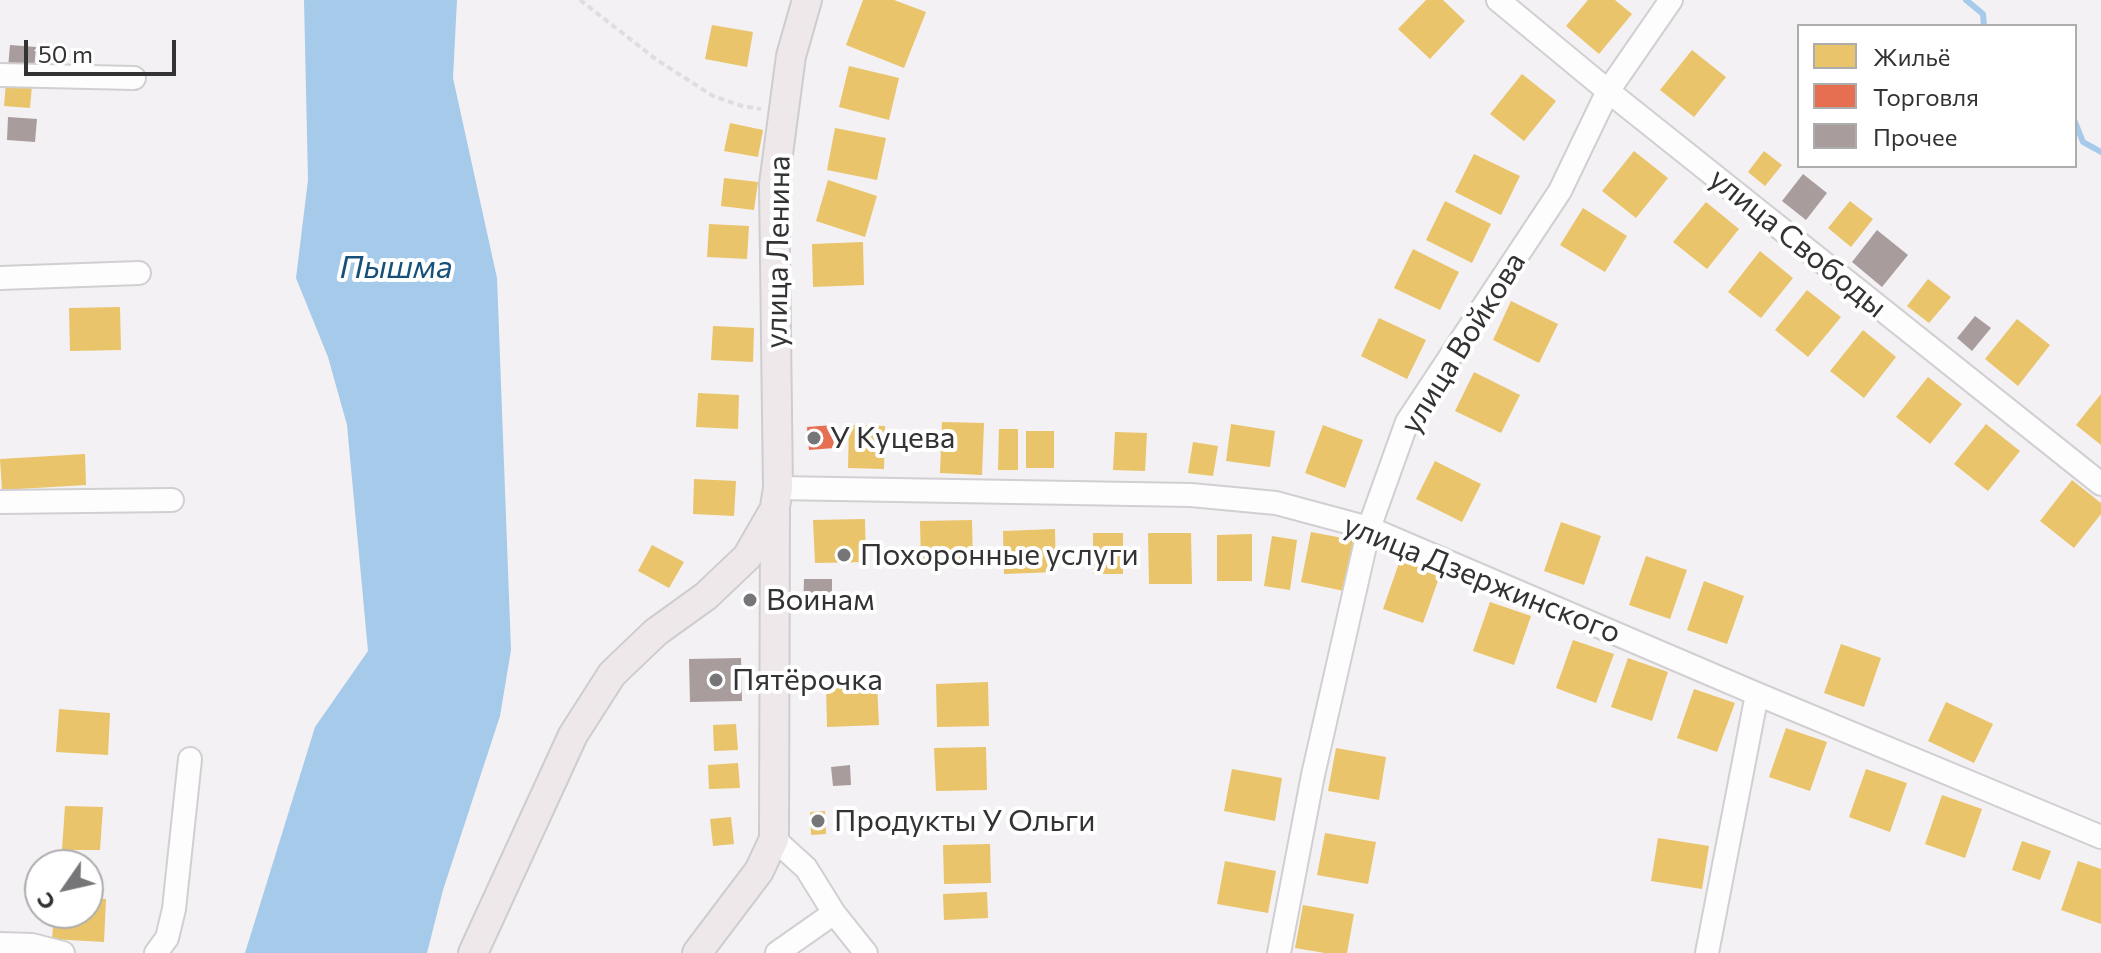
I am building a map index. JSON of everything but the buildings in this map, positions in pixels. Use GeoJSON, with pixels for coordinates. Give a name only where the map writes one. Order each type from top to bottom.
{"type":"FeatureCollection","features":[{"type":"Feature","properties":{"kind":"main road","name":"улица Ленина"},"geometry":{"type":"LineString","coordinates":[[774,839],[774,184],[791,56],[807,0]]}},
{"type":"Feature","properties":{"kind":"main road"},"geometry":{"type":"LineString","coordinates":[[473,953],[573,735],[612,674],[656,632],[706,596],[747,557],[776,498]]}},
{"type":"Feature","properties":{"kind":"main road"},"geometry":{"type":"LineString","coordinates":[[697,953],[759,871],[774,839]]}},
{"type":"Feature","properties":{"kind":"street","name":"улица Свободы"},"geometry":{"type":"LineString","coordinates":[[1498,0],[2101,484]]}},
{"type":"Feature","properties":{"kind":"street","name":"улица Войкова"},"geometry":{"type":"LineString","coordinates":[[1279,953],[1313,775],[1369,528],[1407,422],[1560,191],[1608,91],[1671,0]]}},
{"type":"Feature","properties":{"kind":"street"},"geometry":{"type":"LineString","coordinates":[[0,75],[134,78]]}},
{"type":"Feature","properties":{"kind":"street"},"geometry":{"type":"LineString","coordinates":[[0,278],[139,273]]}},
{"type":"Feature","properties":{"kind":"street","name":"улица Дзержинского"},"geometry":{"type":"LineString","coordinates":[[776,498],[1191,495],[1276,503],[1369,528],[2101,837]]}},
{"type":"Feature","properties":{"kind":"street"},"geometry":{"type":"LineString","coordinates":[[0,502],[172,500]]}},
{"type":"Feature","properties":{"kind":"street"},"geometry":{"type":"LineString","coordinates":[[1707,953],[1757,694]]}},
{"type":"Feature","properties":{"kind":"street"},"geometry":{"type":"LineString","coordinates":[[156,953],[167,938],[174,909],[190,759]]}},
{"type":"Feature","properties":{"kind":"street"},"geometry":{"type":"LineString","coordinates":[[774,839],[806,868],[834,913],[866,953]]}},
{"type":"Feature","properties":{"kind":"street"},"geometry":{"type":"LineString","coordinates":[[777,953],[834,913]]}},
{"type":"Feature","properties":{"kind":"street"},"geometry":{"type":"LineString","coordinates":[[0,944],[32,945],[63,953]]}},
{"type":"Feature","properties":{"kind":"path"},"geometry":{"type":"LineString","coordinates":[[580,0],[657,60],[713,96],[742,106],[784,111]]}},
{"type":"Feature","properties":{"kind":"water","name":"Пышма"},"geometry":{"type":"Polygon","coordinates":[[[304,0],[457,0],[453,78],[497,278],[511,650],[500,716],[443,890],[427,953],[245,953],[315,727],[368,651],[347,425],[328,357],[296,278],[308,180],[304,0]]]}},
{"type":"Feature","properties":{"kind":"waterway"},"geometry":{"type":"LineString","coordinates":[[1966,0],[1983,14],[1984,24]]}},
{"type":"Feature","properties":{"kind":"waterway"},"geometry":{"type":"LineString","coordinates":[[2077,127],[2083,142],[2101,152]]}},
{"type":"Feature","properties":{"kind":"place","name":"У Куцева"},"geometry":{"type":"Point","coordinates":[814,438]}},
{"type":"Feature","properties":{"kind":"place","name":"Похоронные услуги"},"geometry":{"type":"Point","coordinates":[844,555]}},
{"type":"Feature","properties":{"kind":"place","name":"Воинам"},"geometry":{"type":"Point","coordinates":[750,600]}},
{"type":"Feature","properties":{"kind":"place","name":"Пятёрочка"},"geometry":{"type":"Point","coordinates":[716,680]}},
{"type":"Feature","properties":{"kind":"place","name":"Продукты У Ольги"},"geometry":{"type":"Point","coordinates":[818,821]}}]}
